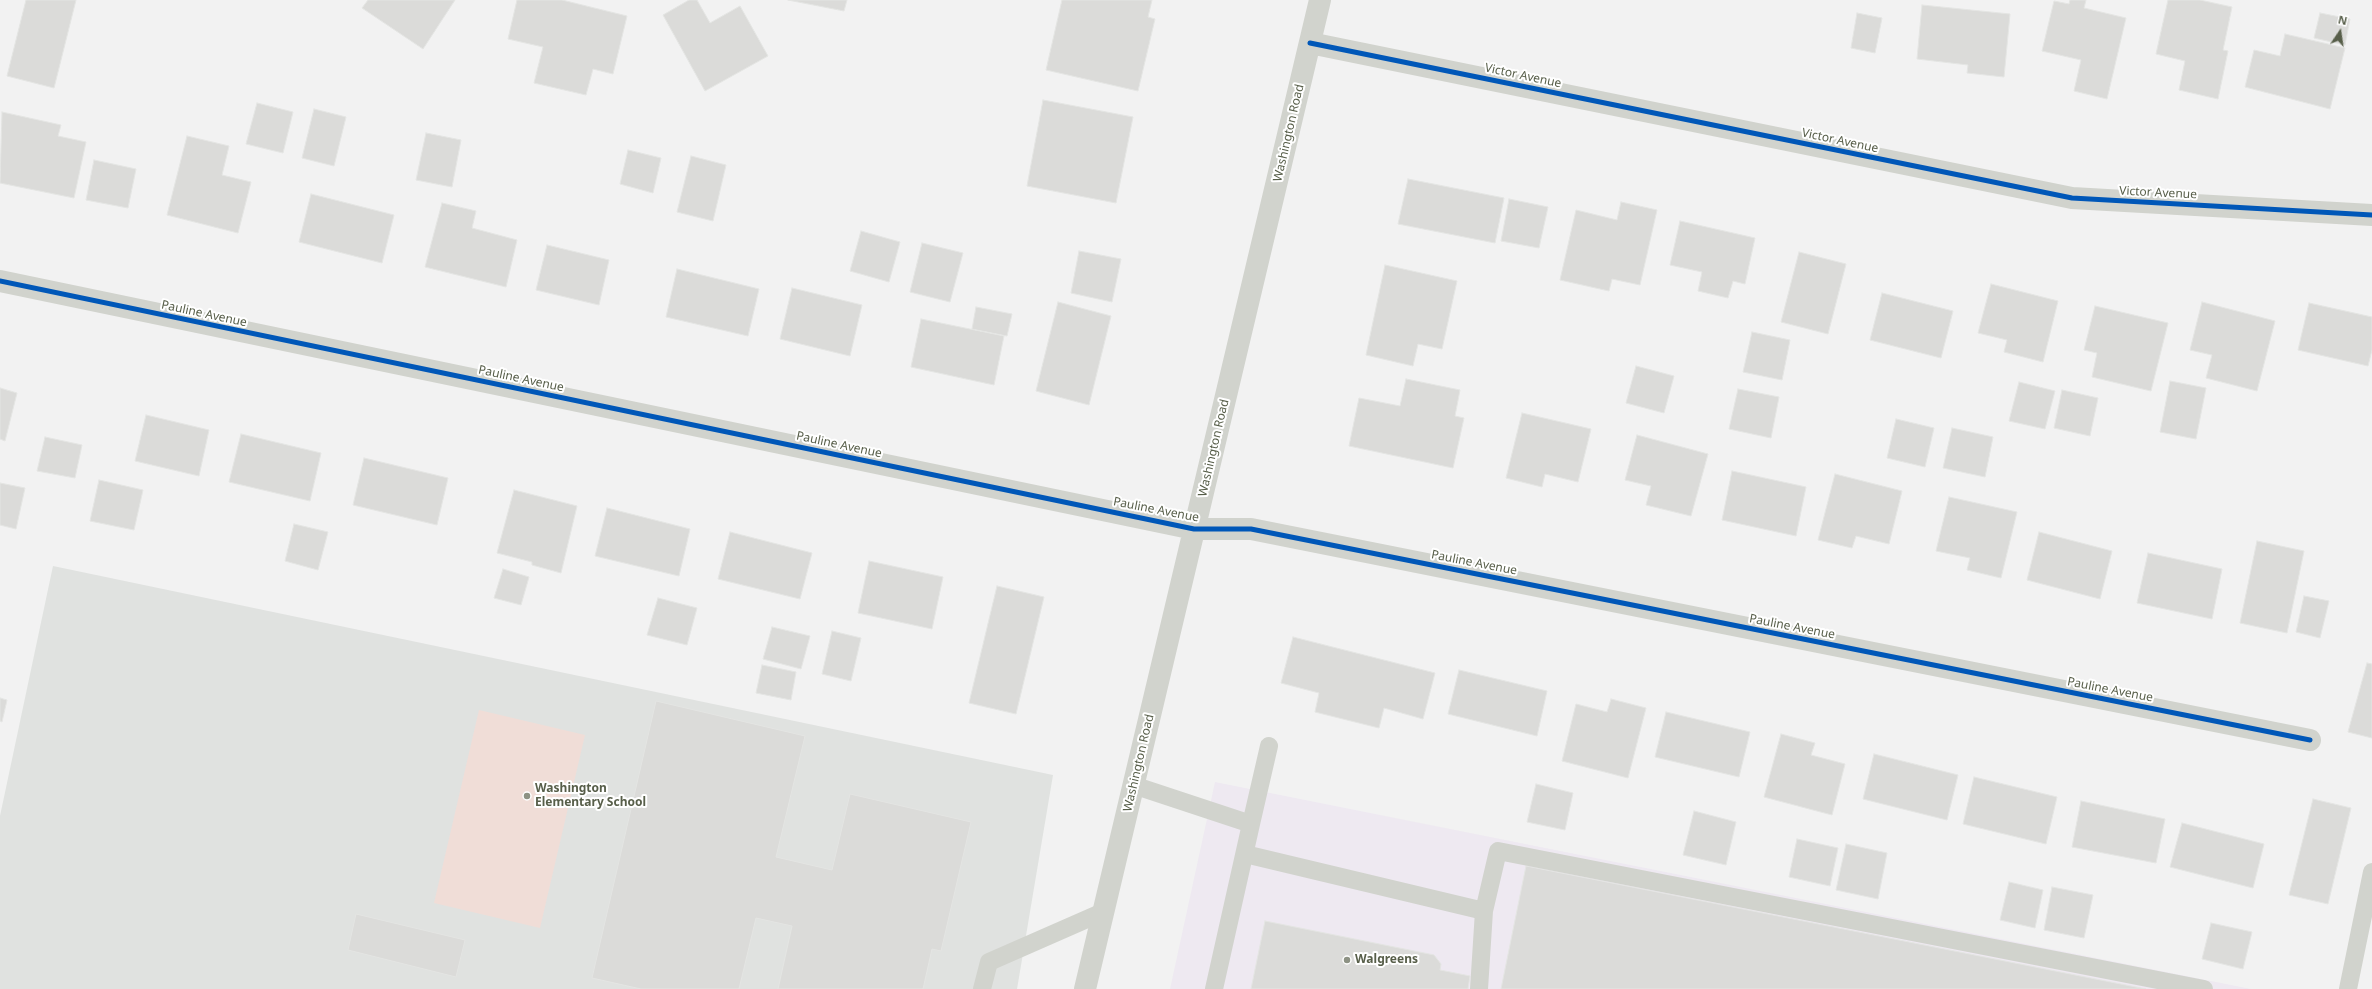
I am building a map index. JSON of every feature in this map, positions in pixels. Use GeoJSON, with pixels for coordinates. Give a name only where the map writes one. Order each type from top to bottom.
{"type":"FeatureCollection","features":[{"type":"Feature","properties":{"kind":"street","name":"Washington Road"},"geometry":{"type":"LineString","coordinates":[[1085,989],[1320,0]]}},
{"type":"Feature","properties":{"kind":"street","name":"Victor Avenue"},"geometry":{"type":"LineString","coordinates":[[1310,43],[2072,198],[2372,214]]}},
{"type":"Feature","properties":{"kind":"street","name":"Pauline Avenue"},"geometry":{"type":"LineString","coordinates":[[0,282],[1194,530],[1251,529],[2310,740]]}},
{"type":"Feature","properties":{"kind":"lane"},"geometry":{"type":"LineString","coordinates":[[1214,989],[1269,746]]}},
{"type":"Feature","properties":{"kind":"lane"},"geometry":{"type":"LineString","coordinates":[[1133,786],[1251,824]]}},
{"type":"Feature","properties":{"kind":"lane"},"geometry":{"type":"LineString","coordinates":[[1479,989],[1484,911],[1498,852],[2204,989]]}},
{"type":"Feature","properties":{"kind":"lane"},"geometry":{"type":"LineString","coordinates":[[1245,854],[1484,911]]}},
{"type":"Feature","properties":{"kind":"lane"},"geometry":{"type":"LineString","coordinates":[[2348,989],[2372,872]]}},
{"type":"Feature","properties":{"kind":"lane"},"geometry":{"type":"LineString","coordinates":[[982,989],[989,962],[1103,912]]}},
{"type":"Feature","properties":{"kind":"shaded area","name":"Washington Elementary School"},"geometry":{"type":"Polygon","coordinates":[[[53,566],[1053,775],[1017,989],[0,989],[0,816],[53,566]]]}},
{"type":"Feature","properties":{"kind":"shaded area"},"geometry":{"type":"Polygon","coordinates":[[[479,710],[585,735],[540,928],[434,903],[479,710]]]}},
{"type":"Feature","properties":{"kind":"shaded area"},"geometry":{"type":"Polygon","coordinates":[[[1215,782],[2251,989],[1170,989],[1215,782]]]}},
{"type":"Feature","properties":{"kind":"building"},"geometry":{"type":"Polygon","coordinates":[[[26,0],[76,0],[54,88],[7,76],[26,0]]]}},
{"type":"Feature","properties":{"kind":"building"},"geometry":{"type":"Polygon","coordinates":[[[368,0],[455,0],[423,49],[362,8],[368,0]]]}},
{"type":"Feature","properties":{"kind":"building"},"geometry":{"type":"Polygon","coordinates":[[[517,0],[562,0],[627,16],[613,74],[593,69],[586,95],[534,83],[543,47],[508,39],[517,0]]]}},
{"type":"Feature","properties":{"kind":"building"},"geometry":{"type":"Polygon","coordinates":[[[689,0],[697,0],[710,23],[740,6],[768,56],[705,91],[663,15],[689,0]]]}},
{"type":"Feature","properties":{"kind":"building"},"geometry":{"type":"Polygon","coordinates":[[[788,0],[847,0],[844,11],[788,0]]]}},
{"type":"Feature","properties":{"kind":"building"},"geometry":{"type":"Polygon","coordinates":[[[1062,0],[1152,0],[1148,17],[1155,19],[1138,91],[1046,70],[1062,0]]]}},
{"type":"Feature","properties":{"kind":"building"},"geometry":{"type":"Polygon","coordinates":[[[2070,0],[2086,0],[2084,8],[2126,18],[2107,99],[2074,91],[2081,60],[2042,51],[2054,1],[2069,4],[2070,0]]]}},
{"type":"Feature","properties":{"kind":"building"},"geometry":{"type":"Polygon","coordinates":[[[2168,0],[2200,0],[2232,7],[2223,50],[2228,51],[2218,99],[2179,90],[2185,61],[2156,54],[2168,0]]]}},
{"type":"Feature","properties":{"kind":"building"},"geometry":{"type":"Polygon","coordinates":[[[1922,5],[2010,14],[2004,77],[1967,73],[1968,65],[1917,59],[1922,5]]]}},
{"type":"Feature","properties":{"kind":"building"},"geometry":{"type":"Polygon","coordinates":[[[1857,13],[1882,18],[1875,53],[1851,48],[1857,13]]]}},
{"type":"Feature","properties":{"kind":"building"},"geometry":{"type":"Polygon","coordinates":[[[2320,13],[2350,19],[2345,45],[2314,38],[2320,13]]]}},
{"type":"Feature","properties":{"kind":"building"},"geometry":{"type":"Polygon","coordinates":[[[2285,34],[2345,48],[2330,109],[2245,87],[2254,50],[2280,56],[2285,34]]]}},
{"type":"Feature","properties":{"kind":"building"},"geometry":{"type":"Polygon","coordinates":[[[1043,100],[1133,117],[1116,203],[1027,186],[1043,100]]]}},
{"type":"Feature","properties":{"kind":"building"},"geometry":{"type":"Polygon","coordinates":[[[257,103],[293,112],[283,153],[246,144],[257,103]]]}},
{"type":"Feature","properties":{"kind":"building"},"geometry":{"type":"Polygon","coordinates":[[[314,109],[346,117],[334,166],[302,158],[314,109]]]}},
{"type":"Feature","properties":{"kind":"building"},"geometry":{"type":"Polygon","coordinates":[[[2,112],[61,125],[58,136],[86,142],[74,198],[0,183],[2,112]]]}},
{"type":"Feature","properties":{"kind":"building"},"geometry":{"type":"Polygon","coordinates":[[[426,133],[461,140],[452,187],[416,180],[426,133]]]}},
{"type":"Feature","properties":{"kind":"building"},"geometry":{"type":"Polygon","coordinates":[[[187,136],[229,146],[222,175],[251,182],[238,233],[167,215],[187,136]]]}},
{"type":"Feature","properties":{"kind":"building"},"geometry":{"type":"Polygon","coordinates":[[[628,150],[661,158],[653,193],[620,184],[628,150]]]}},
{"type":"Feature","properties":{"kind":"building"},"geometry":{"type":"Polygon","coordinates":[[[691,156],[726,165],[713,221],[677,212],[691,156]]]}},
{"type":"Feature","properties":{"kind":"building"},"geometry":{"type":"Polygon","coordinates":[[[94,160],[136,169],[128,208],[86,200],[94,160]]]}},
{"type":"Feature","properties":{"kind":"building"},"geometry":{"type":"Polygon","coordinates":[[[1408,179],[1504,198],[1495,243],[1398,224],[1408,179]]]}},
{"type":"Feature","properties":{"kind":"building"},"geometry":{"type":"Polygon","coordinates":[[[311,194],[394,215],[382,263],[299,242],[311,194]]]}},
{"type":"Feature","properties":{"kind":"building"},"geometry":{"type":"Polygon","coordinates":[[[1509,199],[1548,207],[1539,248],[1501,241],[1509,199]]]}},
{"type":"Feature","properties":{"kind":"building"},"geometry":{"type":"Polygon","coordinates":[[[1621,202],[1657,210],[1640,285],[1612,279],[1609,291],[1560,280],[1576,210],[1617,220],[1621,202]]]}},
{"type":"Feature","properties":{"kind":"building"},"geometry":{"type":"Polygon","coordinates":[[[442,203],[476,211],[472,228],[517,240],[506,287],[425,267],[442,203]]]}},
{"type":"Feature","properties":{"kind":"building"},"geometry":{"type":"Polygon","coordinates":[[[1680,221],[1755,238],[1745,284],[1733,281],[1728,298],[1698,291],[1702,272],[1670,265],[1680,221]]]}},
{"type":"Feature","properties":{"kind":"building"},"geometry":{"type":"Polygon","coordinates":[[[861,231],[900,242],[889,282],[850,271],[861,231]]]}},
{"type":"Feature","properties":{"kind":"building"},"geometry":{"type":"Polygon","coordinates":[[[922,243],[963,253],[950,302],[910,292],[922,243]]]}},
{"type":"Feature","properties":{"kind":"building"},"geometry":{"type":"Polygon","coordinates":[[[547,245],[609,260],[599,305],[536,290],[547,245]]]}},
{"type":"Feature","properties":{"kind":"building"},"geometry":{"type":"Polygon","coordinates":[[[1079,251],[1121,259],[1112,302],[1071,293],[1079,251]]]}},
{"type":"Feature","properties":{"kind":"building"},"geometry":{"type":"Polygon","coordinates":[[[1799,252],[1846,264],[1828,334],[1781,322],[1799,252]]]}},
{"type":"Feature","properties":{"kind":"building"},"geometry":{"type":"Polygon","coordinates":[[[1385,265],[1457,281],[1442,349],[1418,344],[1413,366],[1366,355],[1385,265]]]}},
{"type":"Feature","properties":{"kind":"building"},"geometry":{"type":"Polygon","coordinates":[[[677,269],[759,289],[748,336],[666,317],[677,269]]]}},
{"type":"Feature","properties":{"kind":"building"},"geometry":{"type":"Polygon","coordinates":[[[1991,284],[2058,301],[2043,362],[2004,352],[2007,340],[1978,333],[1991,284]]]}},
{"type":"Feature","properties":{"kind":"building"},"geometry":{"type":"Polygon","coordinates":[[[792,288],[862,305],[850,356],[780,339],[792,288]]]}},
{"type":"Feature","properties":{"kind":"building"},"geometry":{"type":"Polygon","coordinates":[[[1882,293],[1953,311],[1941,358],[1870,340],[1882,293]]]}},
{"type":"Feature","properties":{"kind":"building"},"geometry":{"type":"Polygon","coordinates":[[[1058,302],[1111,316],[1089,405],[1036,391],[1058,302]]]}},
{"type":"Feature","properties":{"kind":"building"},"geometry":{"type":"Polygon","coordinates":[[[2202,302],[2275,321],[2257,391],[2206,378],[2212,355],[2190,350],[2202,302]]]}},
{"type":"Feature","properties":{"kind":"building"},"geometry":{"type":"Polygon","coordinates":[[[2309,303],[2372,317],[2372,350],[2368,366],[2298,350],[2309,303]]]}},
{"type":"Feature","properties":{"kind":"building"},"geometry":{"type":"Polygon","coordinates":[[[2095,306],[2168,323],[2151,391],[2092,377],[2097,353],[2084,350],[2095,306]]]}},
{"type":"Feature","properties":{"kind":"building"},"geometry":{"type":"Polygon","coordinates":[[[976,307],[1012,314],[1007,336],[972,329],[976,307]]]}},
{"type":"Feature","properties":{"kind":"building"},"geometry":{"type":"Polygon","coordinates":[[[921,319],[1004,336],[994,385],[911,367],[921,319]]]}},
{"type":"Feature","properties":{"kind":"building"},"geometry":{"type":"Polygon","coordinates":[[[1752,332],[1790,340],[1782,380],[1743,372],[1752,332]]]}},
{"type":"Feature","properties":{"kind":"building"},"geometry":{"type":"Polygon","coordinates":[[[1636,366],[1674,376],[1664,413],[1626,403],[1636,366]]]}},
{"type":"Feature","properties":{"kind":"building"},"geometry":{"type":"Polygon","coordinates":[[[1406,379],[1460,390],[1455,416],[1464,418],[1453,468],[1349,446],[1359,398],[1400,406],[1406,379]]]}},
{"type":"Feature","properties":{"kind":"building"},"geometry":{"type":"Polygon","coordinates":[[[2170,381],[2206,388],[2196,439],[2160,432],[2170,381]]]}},
{"type":"Feature","properties":{"kind":"building"},"geometry":{"type":"Polygon","coordinates":[[[2019,382],[2055,391],[2045,429],[2009,421],[2019,382]]]}},
{"type":"Feature","properties":{"kind":"building"},"geometry":{"type":"Polygon","coordinates":[[[0,388],[17,393],[5,441],[0,439],[0,388]]]}},
{"type":"Feature","properties":{"kind":"building"},"geometry":{"type":"Polygon","coordinates":[[[1738,389],[1779,397],[1771,438],[1729,429],[1738,389]]]}},
{"type":"Feature","properties":{"kind":"building"},"geometry":{"type":"Polygon","coordinates":[[[2062,390],[2098,398],[2090,436],[2054,428],[2062,390]]]}},
{"type":"Feature","properties":{"kind":"building"},"geometry":{"type":"Polygon","coordinates":[[[1522,413],[1591,429],[1578,482],[1545,474],[1542,487],[1506,478],[1522,413]]]}},
{"type":"Feature","properties":{"kind":"building"},"geometry":{"type":"Polygon","coordinates":[[[146,415],[209,430],[199,476],[135,461],[146,415]]]}},
{"type":"Feature","properties":{"kind":"building"},"geometry":{"type":"Polygon","coordinates":[[[1896,419],[1934,428],[1925,467],[1887,458],[1896,419]]]}},
{"type":"Feature","properties":{"kind":"building"},"geometry":{"type":"Polygon","coordinates":[[[1952,428],[1993,437],[1985,477],[1943,468],[1952,428]]]}},
{"type":"Feature","properties":{"kind":"building"},"geometry":{"type":"Polygon","coordinates":[[[241,434],[321,453],[310,501],[229,482],[241,434]]]}},
{"type":"Feature","properties":{"kind":"building"},"geometry":{"type":"Polygon","coordinates":[[[1637,435],[1708,454],[1691,516],[1646,505],[1651,486],[1625,480],[1637,435]]]}},
{"type":"Feature","properties":{"kind":"building"},"geometry":{"type":"Polygon","coordinates":[[[45,437],[82,445],[75,478],[37,471],[45,437]]]}},
{"type":"Feature","properties":{"kind":"building"},"geometry":{"type":"Polygon","coordinates":[[[364,458],[448,478],[437,525],[353,505],[364,458]]]}},
{"type":"Feature","properties":{"kind":"building"},"geometry":{"type":"Polygon","coordinates":[[[1732,471],[1806,487],[1796,536],[1722,520],[1732,471]]]}},
{"type":"Feature","properties":{"kind":"building"},"geometry":{"type":"Polygon","coordinates":[[[1835,474],[1902,491],[1889,544],[1856,536],[1852,548],[1818,540],[1835,474]]]}},
{"type":"Feature","properties":{"kind":"building"},"geometry":{"type":"Polygon","coordinates":[[[99,480],[143,490],[134,530],[90,521],[99,480]]]}},
{"type":"Feature","properties":{"kind":"building"},"geometry":{"type":"Polygon","coordinates":[[[0,483],[25,488],[16,529],[0,525],[0,483]]]}},
{"type":"Feature","properties":{"kind":"building"},"geometry":{"type":"Polygon","coordinates":[[[514,490],[577,506],[561,573],[532,565],[532,562],[497,553],[514,490]]]}},
{"type":"Feature","properties":{"kind":"building"},"geometry":{"type":"Polygon","coordinates":[[[1949,497],[2017,512],[2001,578],[1967,570],[1970,558],[1936,551],[1949,497]]]}},
{"type":"Feature","properties":{"kind":"building"},"geometry":{"type":"Polygon","coordinates":[[[607,508],[690,529],[679,576],[595,556],[607,508]]]}},
{"type":"Feature","properties":{"kind":"building"},"geometry":{"type":"Polygon","coordinates":[[[294,524],[328,532],[318,570],[285,561],[294,524]]]}},
{"type":"Feature","properties":{"kind":"building"},"geometry":{"type":"Polygon","coordinates":[[[730,532],[812,553],[800,599],[718,579],[730,532]]]}},
{"type":"Feature","properties":{"kind":"building"},"geometry":{"type":"Polygon","coordinates":[[[2039,532],[2112,551],[2100,599],[2027,580],[2039,532]]]}},
{"type":"Feature","properties":{"kind":"building"},"geometry":{"type":"Polygon","coordinates":[[[2257,541],[2304,551],[2287,633],[2240,623],[2257,541]]]}},
{"type":"Feature","properties":{"kind":"building"},"geometry":{"type":"Polygon","coordinates":[[[2148,553],[2222,569],[2212,619],[2137,603],[2148,553]]]}},
{"type":"Feature","properties":{"kind":"building"},"geometry":{"type":"Polygon","coordinates":[[[869,561],[943,577],[932,629],[858,613],[869,561]]]}},
{"type":"Feature","properties":{"kind":"building"},"geometry":{"type":"Polygon","coordinates":[[[503,569],[529,577],[521,605],[494,598],[503,569]]]}},
{"type":"Feature","properties":{"kind":"building"},"geometry":{"type":"Polygon","coordinates":[[[997,586],[1044,597],[1016,714],[969,703],[997,586]]]}},
{"type":"Feature","properties":{"kind":"building"},"geometry":{"type":"Polygon","coordinates":[[[2304,596],[2329,601],[2320,638],[2296,632],[2304,596]]]}},
{"type":"Feature","properties":{"kind":"building"},"geometry":{"type":"Polygon","coordinates":[[[658,598],[697,608],[687,645],[647,635],[658,598]]]}},
{"type":"Feature","properties":{"kind":"building"},"geometry":{"type":"Polygon","coordinates":[[[772,627],[810,636],[801,669],[763,659],[772,627]]]}},
{"type":"Feature","properties":{"kind":"building"},"geometry":{"type":"Polygon","coordinates":[[[832,631],[861,638],[851,681],[822,674],[832,631]]]}},
{"type":"Feature","properties":{"kind":"building"},"geometry":{"type":"Polygon","coordinates":[[[1293,637],[1435,673],[1423,719],[1384,708],[1379,728],[1315,712],[1319,693],[1281,683],[1293,637]]]}},
{"type":"Feature","properties":{"kind":"building"},"geometry":{"type":"Polygon","coordinates":[[[2367,663],[2372,664],[2372,738],[2348,732],[2367,663]]]}},
{"type":"Feature","properties":{"kind":"building"},"geometry":{"type":"Polygon","coordinates":[[[762,665],[796,672],[791,700],[756,693],[762,665]]]}},
{"type":"Feature","properties":{"kind":"building"},"geometry":{"type":"Polygon","coordinates":[[[1459,670],[1547,691],[1537,736],[1448,714],[1459,670]]]}},
{"type":"Feature","properties":{"kind":"building"},"geometry":{"type":"Polygon","coordinates":[[[0,698],[7,700],[2,722],[0,721],[0,698]]]}},
{"type":"Feature","properties":{"kind":"building"},"geometry":{"type":"Polygon","coordinates":[[[1611,699],[1646,708],[1628,778],[1562,761],[1576,704],[1607,712],[1611,699]]]}},
{"type":"Feature","properties":{"kind":"building"},"geometry":{"type":"Polygon","coordinates":[[[656,701],[805,736],[776,857],[832,870],[850,794],[971,822],[941,951],[932,949],[923,989],[778,989],[792,926],[756,918],[739,989],[641,989],[592,978],[656,701]]]}},
{"type":"Feature","properties":{"kind":"building"},"geometry":{"type":"Polygon","coordinates":[[[1666,712],[1750,732],[1739,777],[1655,757],[1666,712]]]}},
{"type":"Feature","properties":{"kind":"building"},"geometry":{"type":"Polygon","coordinates":[[[1781,734],[1815,743],[1811,755],[1845,764],[1832,815],[1764,797],[1781,734]]]}},
{"type":"Feature","properties":{"kind":"building"},"geometry":{"type":"Polygon","coordinates":[[[1874,754],[1958,775],[1947,820],[1863,799],[1874,754]]]}},
{"type":"Feature","properties":{"kind":"building"},"geometry":{"type":"Polygon","coordinates":[[[1974,777],[2057,797],[2046,844],[1963,824],[1974,777]]]}},
{"type":"Feature","properties":{"kind":"building"},"geometry":{"type":"Polygon","coordinates":[[[1536,784],[1573,793],[1565,830],[1527,822],[1536,784]]]}},
{"type":"Feature","properties":{"kind":"building"},"geometry":{"type":"Polygon","coordinates":[[[2313,799],[2351,808],[2328,904],[2289,895],[2313,799]]]}},
{"type":"Feature","properties":{"kind":"building"},"geometry":{"type":"Polygon","coordinates":[[[2081,801],[2165,819],[2156,863],[2072,847],[2081,801]]]}},
{"type":"Feature","properties":{"kind":"building"},"geometry":{"type":"Polygon","coordinates":[[[1694,811],[1736,822],[1726,865],[1683,855],[1694,811]]]}},
{"type":"Feature","properties":{"kind":"building"},"geometry":{"type":"Polygon","coordinates":[[[2182,823],[2264,844],[2253,888],[2170,867],[2182,823]]]}},
{"type":"Feature","properties":{"kind":"building"},"geometry":{"type":"Polygon","coordinates":[[[1797,839],[1838,848],[1830,886],[1789,877],[1797,839]]]}},
{"type":"Feature","properties":{"kind":"building"},"geometry":{"type":"Polygon","coordinates":[[[1846,844],[1887,853],[1878,899],[1836,890],[1846,844]]]}},
{"type":"Feature","properties":{"kind":"building"},"geometry":{"type":"Polygon","coordinates":[[[1526,866],[2146,989],[1501,989],[1526,866]]]}},
{"type":"Feature","properties":{"kind":"building"},"geometry":{"type":"Polygon","coordinates":[[[2009,882],[2043,890],[2035,928],[2000,920],[2009,882]]]}},
{"type":"Feature","properties":{"kind":"building"},"geometry":{"type":"Polygon","coordinates":[[[2052,887],[2093,895],[2084,938],[2044,930],[2052,887]]]}},
{"type":"Feature","properties":{"kind":"building"},"geometry":{"type":"Polygon","coordinates":[[[356,914],[465,940],[456,977],[348,950],[356,914]]]}},
{"type":"Feature","properties":{"kind":"building","name":"Walgreens"},"geometry":{"type":"Polygon","coordinates":[[[1265,921],[1434,955],[1441,964],[1440,970],[1470,976],[1468,989],[1251,989],[1265,921]]]}},
{"type":"Feature","properties":{"kind":"building"},"geometry":{"type":"Polygon","coordinates":[[[2211,923],[2252,932],[2243,969],[2202,959],[2211,923]]]}},
{"type":"Feature","properties":{"kind":"cycle path"},"geometry":{"type":"LineString","coordinates":[[1310,43],[2072,198],[2372,215]]}},
{"type":"Feature","properties":{"kind":"cycle path"},"geometry":{"type":"LineString","coordinates":[[0,281],[1194,529],[1251,529],[2310,740]]}},
{"type":"Feature","properties":{"kind":"place","name":"Washington Elementary School"},"geometry":{"type":"Point","coordinates":[527,796]}},
{"type":"Feature","properties":{"kind":"place","name":"Walgreens"},"geometry":{"type":"Point","coordinates":[1347,960]}}]}
